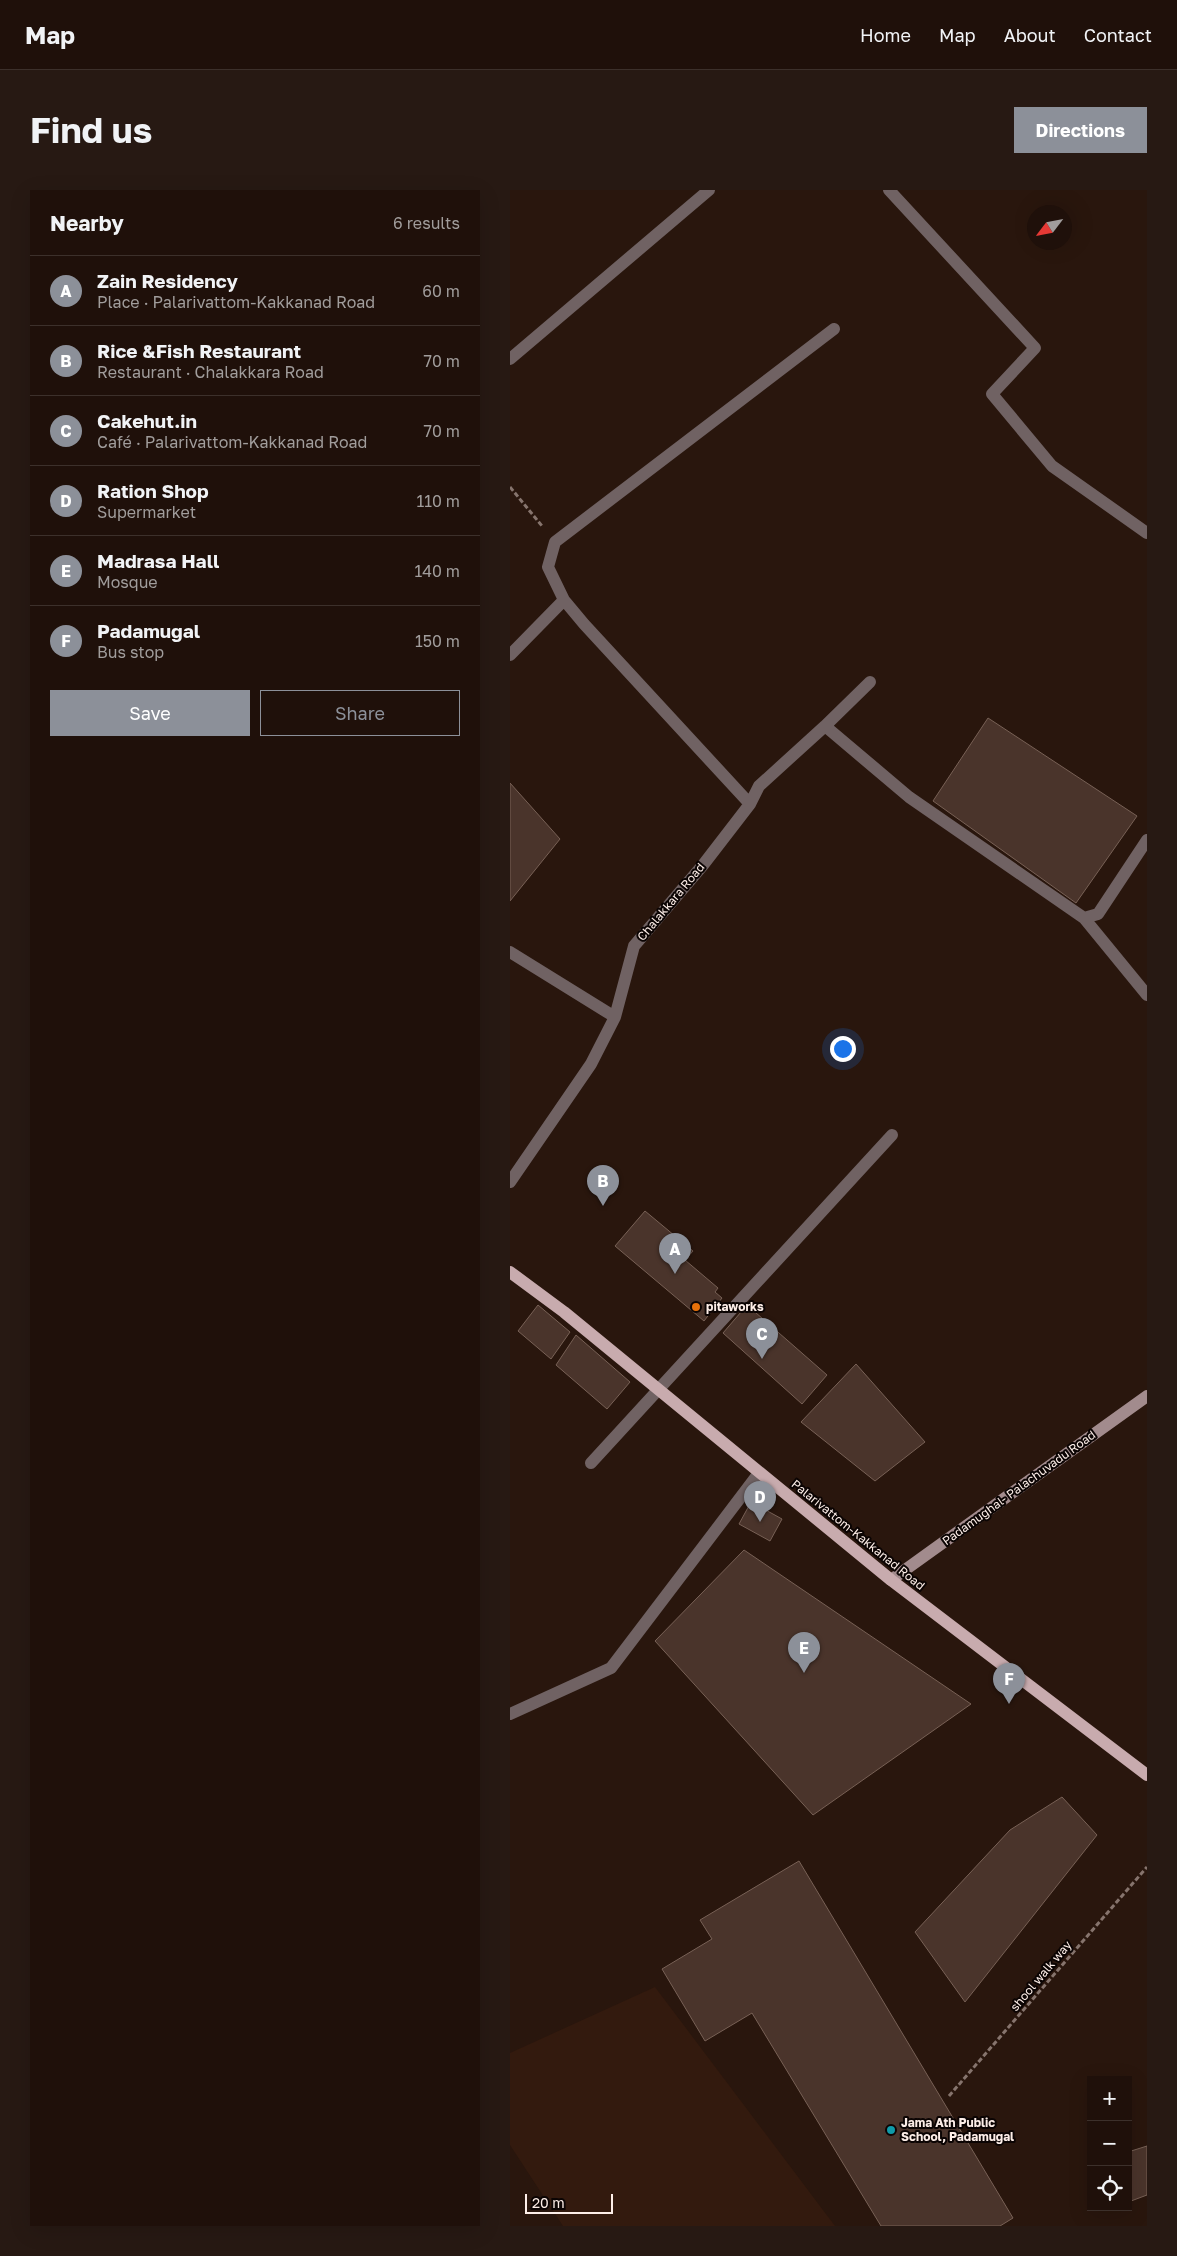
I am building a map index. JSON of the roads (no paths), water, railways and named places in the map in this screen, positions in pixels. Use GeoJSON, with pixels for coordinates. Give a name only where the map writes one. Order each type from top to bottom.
{"type":"FeatureCollection","features":[{"type":"Feature","properties":{"kind":"main road","name":"Palarivattom-Kakkanad Road"},"geometry":{"type":"LineString","coordinates":[[510,1272],[564,1312],[891,1580],[1147,1775]]}},
{"type":"Feature","properties":{"kind":"main road","name":"Padamughal- Palachuvadu Road"},"geometry":{"type":"LineString","coordinates":[[891,1580],[1147,1396]]}},
{"type":"Feature","properties":{"kind":"street"},"geometry":{"type":"LineString","coordinates":[[510,359],[709,190]]}},
{"type":"Feature","properties":{"kind":"street"},"geometry":{"type":"LineString","coordinates":[[889,190],[1035,348],[992,394],[1052,466],[1147,534]]}},
{"type":"Feature","properties":{"kind":"street"},"geometry":{"type":"LineString","coordinates":[[750,804],[564,600],[548,567],[555,542],[834,329]]}},
{"type":"Feature","properties":{"kind":"street"},"geometry":{"type":"LineString","coordinates":[[510,655],[564,600]]}},
{"type":"Feature","properties":{"kind":"street","name":"Chalakkara Road"},"geometry":{"type":"LineString","coordinates":[[510,1182],[591,1064],[615,1017],[634,946],[680,894],[750,804],[759,786],[870,682]]}},
{"type":"Feature","properties":{"kind":"street"},"geometry":{"type":"LineString","coordinates":[[825,726],[909,798],[1084,918],[1147,995]]}},
{"type":"Feature","properties":{"kind":"street"},"geometry":{"type":"LineString","coordinates":[[1084,918],[1098,914],[1147,840]]}},
{"type":"Feature","properties":{"kind":"street"},"geometry":{"type":"LineString","coordinates":[[510,952],[615,1017]]}},
{"type":"Feature","properties":{"kind":"street"},"geometry":{"type":"LineString","coordinates":[[591,1463],[892,1135]]}},
{"type":"Feature","properties":{"kind":"street"},"geometry":{"type":"LineString","coordinates":[[510,1714],[611,1668],[759,1473]]}},
{"type":"Feature","properties":{"kind":"place","name":"Rice &Fish Restaurant"},"geometry":{"type":"Point","coordinates":[603,1206]}},
{"type":"Feature","properties":{"kind":"place","name":"Zain Residency"},"geometry":{"type":"Point","coordinates":[675,1274]}},
{"type":"Feature","properties":{"kind":"place","name":"pitaworks"},"geometry":{"type":"Point","coordinates":[696,1307]}},
{"type":"Feature","properties":{"kind":"place","name":"Cakehut.in"},"geometry":{"type":"Point","coordinates":[762,1359]}},
{"type":"Feature","properties":{"kind":"place","name":"Ration Shop"},"geometry":{"type":"Point","coordinates":[760,1522]}},
{"type":"Feature","properties":{"kind":"place","name":"Madrasa Hall"},"geometry":{"type":"Point","coordinates":[804,1673]}},
{"type":"Feature","properties":{"kind":"place","name":"Padamugal"},"geometry":{"type":"Point","coordinates":[1009,1704]}},
{"type":"Feature","properties":{"kind":"place","name":"Jama Ath Public School, Padamugal"},"geometry":{"type":"Point","coordinates":[891,2130]}}]}
